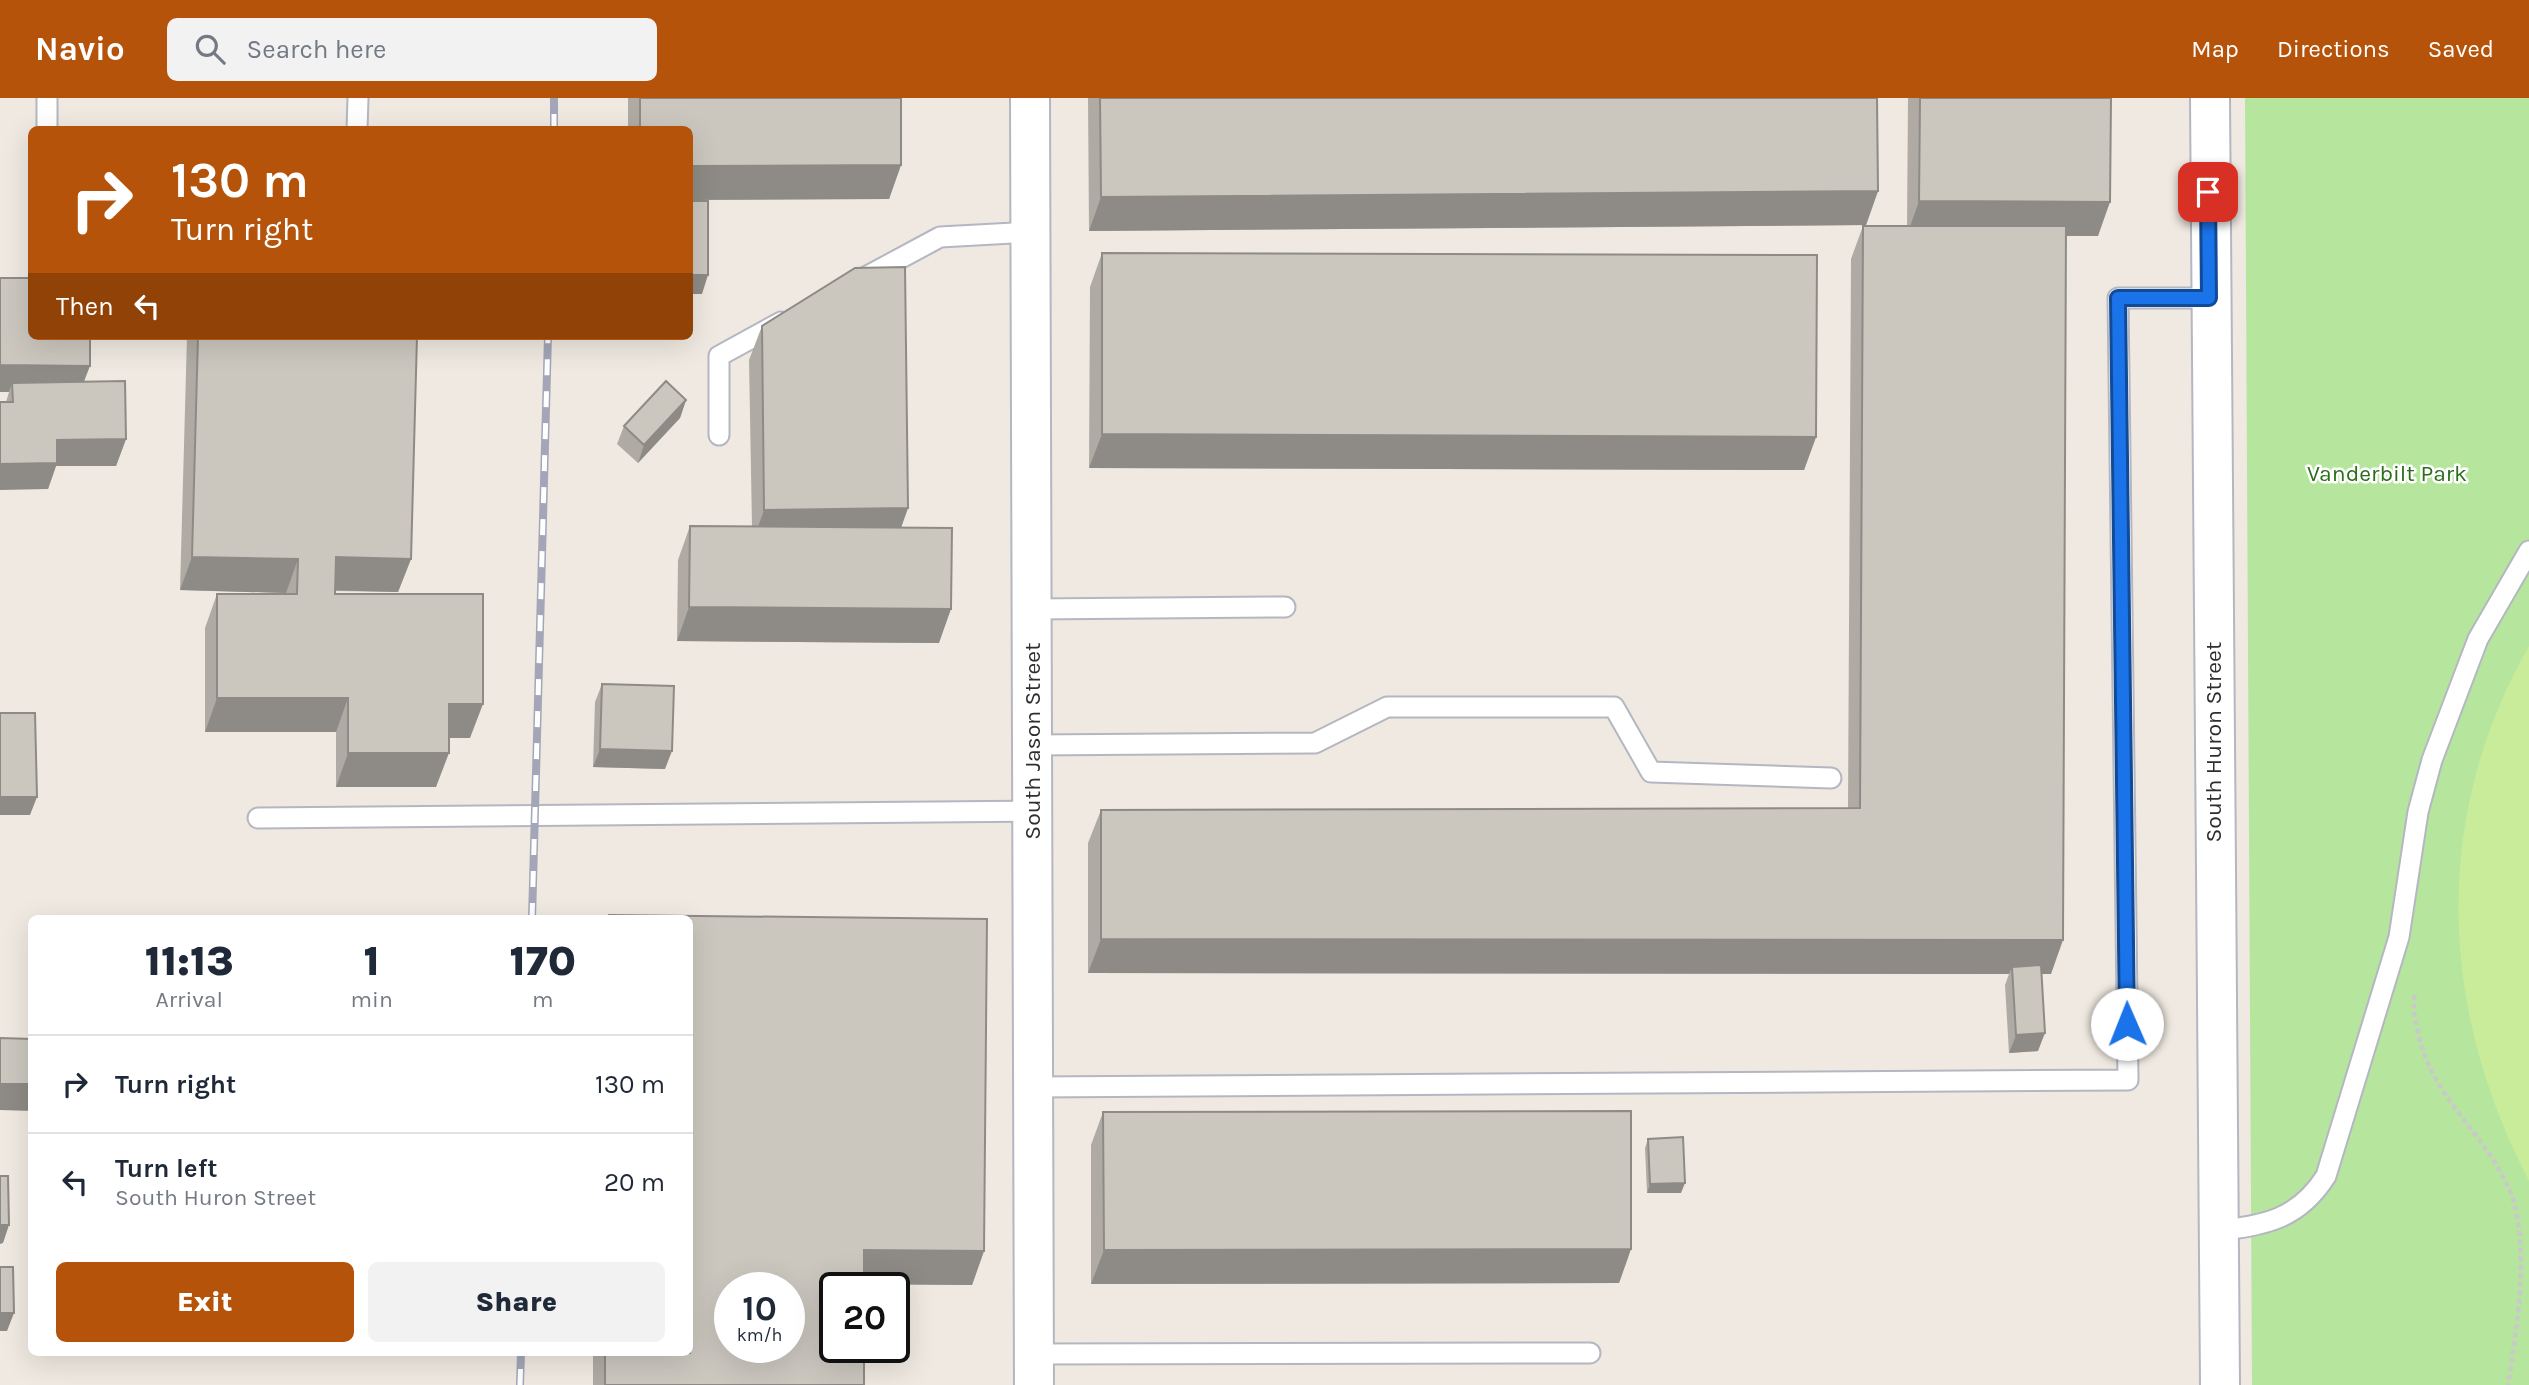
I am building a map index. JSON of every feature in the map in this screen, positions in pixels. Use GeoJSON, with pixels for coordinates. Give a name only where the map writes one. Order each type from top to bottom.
{"type":"FeatureCollection","features":[{"type":"Feature","properties":{"kind":"street","name":"South Jason Street"},"geometry":{"type":"LineString","coordinates":[[1030,98],[1034,1369]]}},
{"type":"Feature","properties":{"kind":"street","name":"South Huron Street"},"geometry":{"type":"LineString","coordinates":[[2210,98],[2216,1231],[2220,1385]]}},
{"type":"Feature","properties":{"kind":"lane"},"geometry":{"type":"LineString","coordinates":[[47,98],[47,126]]}},
{"type":"Feature","properties":{"kind":"lane"},"geometry":{"type":"LineString","coordinates":[[357,126],[358,98]]}},
{"type":"Feature","properties":{"kind":"lane"},"geometry":{"type":"LineString","coordinates":[[842,290],[940,237],[1031,232]]}},
{"type":"Feature","properties":{"kind":"lane"},"geometry":{"type":"LineString","coordinates":[[1033,1087],[2128,1080],[2118,298],[2209,298]]}},
{"type":"Feature","properties":{"kind":"lane"},"geometry":{"type":"LineString","coordinates":[[719,435],[719,356],[793,316]]}},
{"type":"Feature","properties":{"kind":"lane"},"geometry":{"type":"LineString","coordinates":[[2216,1231],[2264,1223],[2288,1215],[2315,1194],[2326,1176],[2399,937],[2418,813],[2432,760],[2478,639],[2529,551]]}},
{"type":"Feature","properties":{"kind":"lane"},"geometry":{"type":"LineString","coordinates":[[1031,608],[1285,607]]}},
{"type":"Feature","properties":{"kind":"lane"},"geometry":{"type":"LineString","coordinates":[[1032,745],[1315,743],[1387,707],[1614,707],[1651,772],[1831,778]]}},
{"type":"Feature","properties":{"kind":"lane"},"geometry":{"type":"LineString","coordinates":[[258,818],[1032,811]]}},
{"type":"Feature","properties":{"kind":"lane"},"geometry":{"type":"LineString","coordinates":[[1034,1369],[1590,1353]]}},
{"type":"Feature","properties":{"kind":"path"},"geometry":{"type":"LineString","coordinates":[[2417,987],[2413,1007],[2431,1073],[2455,1112],[2490,1156],[2514,1200],[2522,1256],[2520,1302],[2508,1385]]}},
{"type":"Feature","properties":{"kind":"green space","name":"Vanderbilt Park"},"geometry":{"type":"Polygon","coordinates":[[[2245,98],[2529,98],[2529,1385],[2252,1385],[2245,98]]]}},
{"type":"Feature","properties":{"kind":"green space"},"geometry":{"type":"Polygon","coordinates":[[[2529,646],[2529,1181],[2499,1116],[2477,1049],[2464,981],[2458,913],[2462,845],[2475,778],[2497,711],[2529,646]]]}},
{"type":"Feature","properties":{"kind":"building"},"geometry":{"type":"Polygon","coordinates":[[[640,98],[901,98],[901,165],[693,166],[693,126],[640,126],[640,98]]]}},
{"type":"Feature","properties":{"kind":"building"},"geometry":{"type":"Polygon","coordinates":[[[1100,98],[1877,98],[1878,191],[1101,197],[1100,98]]]}},
{"type":"Feature","properties":{"kind":"building"},"geometry":{"type":"Polygon","coordinates":[[[1920,98],[2111,98],[2110,202],[1919,201],[1920,98]]]}},
{"type":"Feature","properties":{"kind":"building"},"geometry":{"type":"Polygon","coordinates":[[[693,201],[708,201],[708,275],[693,275],[693,201]]]}},
{"type":"Feature","properties":{"kind":"building"},"geometry":{"type":"Polygon","coordinates":[[[1863,226],[2066,226],[2063,940],[1101,939],[1101,810],[1860,808],[1863,226]]]}},
{"type":"Feature","properties":{"kind":"building"},"geometry":{"type":"Polygon","coordinates":[[[1102,253],[1817,255],[1816,437],[1102,434],[1102,253]]]}},
{"type":"Feature","properties":{"kind":"building"},"geometry":{"type":"Polygon","coordinates":[[[905,267],[908,508],[764,510],[762,326],[855,268],[905,267]]]}},
{"type":"Feature","properties":{"kind":"building"},"geometry":{"type":"Polygon","coordinates":[[[0,278],[28,278],[28,340],[90,340],[90,366],[0,365],[0,278]]]}},
{"type":"Feature","properties":{"kind":"building"},"geometry":{"type":"Polygon","coordinates":[[[198,340],[417,340],[411,559],[336,557],[335,594],[483,594],[483,704],[449,704],[449,753],[348,753],[348,698],[217,698],[217,594],[297,594],[298,559],[192,557],[198,340]]]}},
{"type":"Feature","properties":{"kind":"building"},"geometry":{"type":"Polygon","coordinates":[[[125,381],[126,439],[57,440],[57,463],[0,464],[0,402],[13,402],[12,383],[125,381]]]}},
{"type":"Feature","properties":{"kind":"building"},"geometry":{"type":"Polygon","coordinates":[[[666,381],[686,400],[644,445],[624,426],[666,381]]]}},
{"type":"Feature","properties":{"kind":"building"},"geometry":{"type":"Polygon","coordinates":[[[690,526],[952,528],[951,609],[689,607],[690,526]]]}},
{"type":"Feature","properties":{"kind":"building"},"geometry":{"type":"Polygon","coordinates":[[[602,684],[674,686],[672,751],[600,749],[602,684]]]}},
{"type":"Feature","properties":{"kind":"building"},"geometry":{"type":"Polygon","coordinates":[[[0,713],[35,713],[37,797],[0,797],[0,713]]]}},
{"type":"Feature","properties":{"kind":"building"},"geometry":{"type":"Polygon","coordinates":[[[693,916],[987,919],[984,1251],[864,1250],[864,1272],[819,1272],[819,1363],[864,1363],[864,1385],[605,1385],[605,1356],[693,1356],[693,916]]]}},
{"type":"Feature","properties":{"kind":"building"},"geometry":{"type":"Polygon","coordinates":[[[2041,965],[2045,1033],[2016,1035],[2012,967],[2041,965]]]}},
{"type":"Feature","properties":{"kind":"building"},"geometry":{"type":"Polygon","coordinates":[[[0,1038],[28,1039],[28,1084],[0,1084],[0,1038]]]}},
{"type":"Feature","properties":{"kind":"building"},"geometry":{"type":"Polygon","coordinates":[[[1631,1111],[1631,1249],[1104,1250],[1103,1112],[1631,1111]]]}},
{"type":"Feature","properties":{"kind":"building"},"geometry":{"type":"Polygon","coordinates":[[[1683,1137],[1685,1183],[1650,1184],[1648,1139],[1683,1137]]]}},
{"type":"Feature","properties":{"kind":"building"},"geometry":{"type":"Polygon","coordinates":[[[0,1176],[8,1176],[9,1225],[0,1225],[0,1176]]]}},
{"type":"Feature","properties":{"kind":"building"},"geometry":{"type":"Polygon","coordinates":[[[0,1267],[13,1267],[14,1313],[0,1313],[0,1267]]]}},
{"type":"Feature","properties":{"kind":"railway"},"geometry":{"type":"LineString","coordinates":[[554,98],[554,126]]}},
{"type":"Feature","properties":{"kind":"railway"},"geometry":{"type":"LineString","coordinates":[[532,915],[548,340]]}},
{"type":"Feature","properties":{"kind":"railway"},"geometry":{"type":"LineString","coordinates":[[520,1385],[521,1356]]}},
{"type":"Feature","properties":{"kind":"route"},"geometry":{"type":"LineString","coordinates":[[2127,1024],[2118,298],[2209,298],[2208,192]]}}]}
